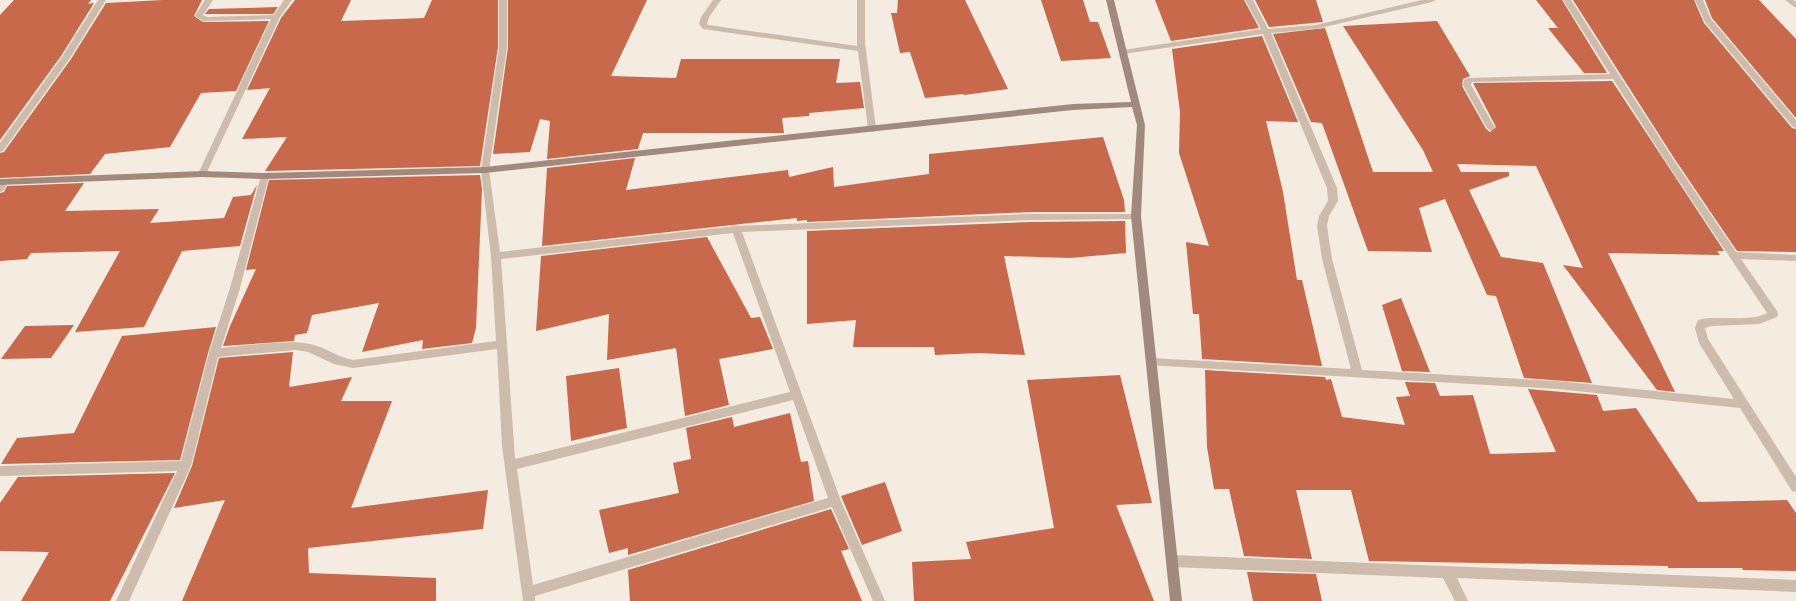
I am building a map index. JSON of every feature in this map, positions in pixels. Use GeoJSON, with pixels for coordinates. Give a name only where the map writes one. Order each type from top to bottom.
{"type":"FeatureCollection","features":[{"type":"Feature","properties":{"kind":"main road"},"geometry":{"type":"LineString","coordinates":[[1110,0],[1141,124],[1136,216],[1176,601]]}},
{"type":"Feature","properties":{"kind":"main road"},"geometry":{"type":"LineString","coordinates":[[1,184],[202,174],[265,176],[485,170],[1073,107],[1136,104]]}},
{"type":"Feature","properties":{"kind":"street"},"geometry":{"type":"LineString","coordinates":[[0,149],[66,58],[102,0]]}},
{"type":"Feature","properties":{"kind":"street"},"geometry":{"type":"LineString","coordinates":[[209,0],[199,16],[206,20],[276,17]]}},
{"type":"Feature","properties":{"kind":"street"},"geometry":{"type":"LineString","coordinates":[[202,174],[276,17],[288,0]]}},
{"type":"Feature","properties":{"kind":"street"},"geometry":{"type":"LineString","coordinates":[[503,0],[503,47],[485,170],[496,256],[501,344],[511,465],[529,597],[834,501]]}},
{"type":"Feature","properties":{"kind":"street"},"geometry":{"type":"LineString","coordinates":[[717,0],[705,17],[704,24],[706,27],[862,49]]}},
{"type":"Feature","properties":{"kind":"street"},"geometry":{"type":"LineString","coordinates":[[861,0],[862,49],[872,129]]}},
{"type":"Feature","properties":{"kind":"street"},"geometry":{"type":"LineString","coordinates":[[1249,0],[1266,31],[1332,188],[1334,195],[1333,201],[1324,216],[1322,226],[1328,258],[1358,374]]}},
{"type":"Feature","properties":{"kind":"street"},"geometry":{"type":"LineString","coordinates":[[1123,52],[1266,31],[1316,27],[1432,0]]}},
{"type":"Feature","properties":{"kind":"street"},"geometry":{"type":"LineString","coordinates":[[1567,0],[1670,161],[1774,314],[1768,319],[1760,320],[1711,321],[1702,323],[1700,328],[1703,340],[1796,487]]}},
{"type":"Feature","properties":{"kind":"street"},"geometry":{"type":"LineString","coordinates":[[1699,0],[1708,20],[1796,125]]}},
{"type":"Feature","properties":{"kind":"street"},"geometry":{"type":"LineString","coordinates":[[1789,0],[1796,6]]}},
{"type":"Feature","properties":{"kind":"street"},"geometry":{"type":"LineString","coordinates":[[1491,128],[1467,85],[1468,80],[1616,76]]}},
{"type":"Feature","properties":{"kind":"street"},"geometry":{"type":"LineString","coordinates":[[122,601],[185,466],[214,353],[234,288],[265,176]]}},
{"type":"Feature","properties":{"kind":"street"},"geometry":{"type":"LineString","coordinates":[[496,256],[736,229],[805,225],[1136,216]]}},
{"type":"Feature","properties":{"kind":"street"},"geometry":{"type":"LineString","coordinates":[[736,229],[834,501],[879,601]]}},
{"type":"Feature","properties":{"kind":"street"},"geometry":{"type":"LineString","coordinates":[[1735,255],[1796,258]]}},
{"type":"Feature","properties":{"kind":"street"},"geometry":{"type":"LineString","coordinates":[[214,353],[296,346],[310,348],[338,361],[353,364],[501,344]]}},
{"type":"Feature","properties":{"kind":"street"},"geometry":{"type":"LineString","coordinates":[[1151,362],[1557,385],[1744,404]]}},
{"type":"Feature","properties":{"kind":"street"},"geometry":{"type":"LineString","coordinates":[[511,465],[797,395]]}},
{"type":"Feature","properties":{"kind":"street"},"geometry":{"type":"LineString","coordinates":[[0,471],[185,466]]}},
{"type":"Feature","properties":{"kind":"street"},"geometry":{"type":"LineString","coordinates":[[1172,562],[1796,586]]}},
{"type":"Feature","properties":{"kind":"street"},"geometry":{"type":"LineString","coordinates":[[1447,572],[1462,601]]}},
{"type":"Feature","properties":{"kind":"building"},"geometry":{"type":"Polygon","coordinates":[[[14,0],[91,0],[88,4],[94,3],[61,56],[0,140],[0,15],[14,0]]]}},
{"type":"Feature","properties":{"kind":"building"},"geometry":{"type":"Polygon","coordinates":[[[163,0],[202,0],[194,16],[203,22],[269,21],[236,91],[201,93],[170,147],[105,154],[90,174],[0,178],[0,153],[4,152],[71,59],[106,3],[163,0]]]}},
{"type":"Feature","properties":{"kind":"building"},"geometry":{"type":"Polygon","coordinates":[[[295,0],[351,0],[341,21],[424,18],[432,0],[498,0],[498,47],[480,166],[265,171],[287,137],[242,139],[270,88],[247,90],[281,18],[295,0]]]}},
{"type":"Feature","properties":{"kind":"building"},"geometry":{"type":"Polygon","coordinates":[[[508,0],[647,0],[611,76],[676,78],[681,59],[840,59],[836,83],[860,82],[864,108],[809,113],[809,116],[782,118],[784,133],[643,133],[638,149],[547,159],[550,121],[540,119],[530,152],[493,154],[508,47],[508,0]]]}},
{"type":"Feature","properties":{"kind":"building"},"geometry":{"type":"Polygon","coordinates":[[[898,0],[965,0],[1008,89],[964,95],[925,98],[910,52],[900,53],[891,13],[897,13],[898,0]]]}},
{"type":"Feature","properties":{"kind":"building"},"geometry":{"type":"Polygon","coordinates":[[[1041,0],[1083,0],[1090,22],[1098,22],[1111,58],[1061,61],[1041,0]]]}},
{"type":"Feature","properties":{"kind":"building"},"geometry":{"type":"Polygon","coordinates":[[[1155,0],[1244,0],[1259,28],[1171,41],[1155,0]]]}},
{"type":"Feature","properties":{"kind":"building"},"geometry":{"type":"Polygon","coordinates":[[[1255,0],[1316,0],[1323,22],[1269,27],[1255,0]]]}},
{"type":"Feature","properties":{"kind":"building"},"geometry":{"type":"Polygon","coordinates":[[[1536,0],[1562,0],[1607,73],[1584,73],[1548,28],[1558,28],[1536,0]]]}},
{"type":"Feature","properties":{"kind":"building"},"geometry":{"type":"Polygon","coordinates":[[[1573,0],[1694,0],[1704,23],[1792,128],[1796,129],[1796,252],[1737,251],[1674,158],[1573,0]]]}},
{"type":"Feature","properties":{"kind":"building"},"geometry":{"type":"Polygon","coordinates":[[[1705,0],[1759,0],[1796,39],[1796,118],[1712,18],[1705,0]]]}},
{"type":"Feature","properties":{"kind":"building"},"geometry":{"type":"Polygon","coordinates":[[[278,7],[273,14],[205,14],[209,9],[278,7]]]}},
{"type":"Feature","properties":{"kind":"building"},"geometry":{"type":"Polygon","coordinates":[[[1437,21],[1470,76],[1463,79],[1462,86],[1486,129],[1490,132],[1496,127],[1473,83],[1612,81],[1724,251],[1717,251],[1720,255],[1608,253],[1675,392],[1657,390],[1563,265],[1583,268],[1536,166],[1457,164],[1461,172],[1509,172],[1509,176],[1469,190],[1501,257],[1543,263],[1592,383],[1524,378],[1496,296],[1487,295],[1445,199],[1419,208],[1432,252],[1368,251],[1322,123],[1311,122],[1273,34],[1325,28],[1373,172],[1433,172],[1423,150],[1343,26],[1437,21]]]}},
{"type":"Feature","properties":{"kind":"building"},"geometry":{"type":"Polygon","coordinates":[[[1262,36],[1298,122],[1266,121],[1283,192],[1297,280],[1302,280],[1322,366],[1202,359],[1199,314],[1193,314],[1186,242],[1209,246],[1179,153],[1180,112],[1172,49],[1262,36]]]}},
{"type":"Feature","properties":{"kind":"building"},"geometry":{"type":"Polygon","coordinates":[[[1103,137],[1124,200],[1125,212],[1031,212],[807,222],[807,220],[797,221],[797,218],[542,246],[547,168],[635,158],[626,190],[788,170],[789,177],[833,167],[834,187],[929,174],[929,154],[1103,137]]]}},
{"type":"Feature","properties":{"kind":"building"},"geometry":{"type":"Polygon","coordinates":[[[480,175],[482,189],[476,328],[472,343],[422,349],[423,340],[362,352],[379,303],[312,315],[307,333],[295,335],[294,341],[223,346],[230,326],[256,269],[246,270],[269,180],[480,175]]]}},
{"type":"Feature","properties":{"kind":"building"},"geometry":{"type":"Polygon","coordinates":[[[84,183],[65,211],[159,209],[150,223],[224,218],[233,197],[251,195],[257,185],[240,246],[182,251],[144,327],[75,332],[120,251],[31,253],[27,259],[0,261],[0,193],[4,192],[7,186],[84,183]]]}},
{"type":"Feature","properties":{"kind":"building"},"geometry":{"type":"Polygon","coordinates":[[[1125,221],[1126,253],[1070,258],[1004,256],[1025,355],[978,353],[935,355],[934,347],[853,347],[856,320],[807,324],[807,231],[1031,222],[1125,221]]]}},
{"type":"Feature","properties":{"kind":"building"},"geometry":{"type":"Polygon","coordinates":[[[707,237],[751,318],[760,317],[773,349],[719,359],[729,405],[685,416],[676,348],[607,360],[609,314],[536,331],[541,256],[707,237]]]}},
{"type":"Feature","properties":{"kind":"building"},"geometry":{"type":"Polygon","coordinates":[[[1401,298],[1430,372],[1402,371],[1382,305],[1401,298]]]}},
{"type":"Feature","properties":{"kind":"building"},"geometry":{"type":"Polygon","coordinates":[[[74,325],[51,358],[1,359],[25,326],[74,325]]]}},
{"type":"Feature","properties":{"kind":"building"},"geometry":{"type":"Polygon","coordinates":[[[216,327],[180,460],[1,464],[17,438],[74,433],[122,336],[216,327]]]}},
{"type":"Feature","properties":{"kind":"building"},"geometry":{"type":"Polygon","coordinates":[[[293,352],[289,387],[352,377],[341,401],[392,401],[351,508],[488,490],[483,529],[308,548],[309,573],[436,578],[436,601],[182,601],[225,500],[174,508],[192,466],[219,358],[293,352]]]}},
{"type":"Feature","properties":{"kind":"building"},"geometry":{"type":"Polygon","coordinates":[[[619,368],[627,428],[571,441],[566,376],[619,368]]]}},
{"type":"Feature","properties":{"kind":"building"},"geometry":{"type":"Polygon","coordinates":[[[1205,370],[1325,377],[1326,380],[1331,379],[1342,417],[1405,425],[1396,397],[1410,396],[1405,382],[1435,383],[1440,396],[1473,395],[1490,454],[1556,452],[1528,389],[1597,395],[1603,411],[1636,408],[1698,502],[1787,500],[1796,513],[1796,571],[1743,570],[1742,568],[1668,568],[1668,566],[1369,561],[1351,490],[1296,490],[1312,559],[1244,556],[1229,489],[1214,489],[1207,447],[1205,370]]]}},
{"type":"Feature","properties":{"kind":"building"},"geometry":{"type":"Polygon","coordinates":[[[1120,375],[1152,503],[1116,505],[1154,601],[914,601],[912,562],[971,559],[966,542],[1054,528],[1027,380],[1120,375]]]}},
{"type":"Feature","properties":{"kind":"building"},"geometry":{"type":"Polygon","coordinates":[[[790,413],[801,462],[808,461],[814,501],[628,555],[628,548],[609,553],[599,510],[679,493],[673,463],[691,459],[686,428],[732,417],[734,427],[790,413]]]}},
{"type":"Feature","properties":{"kind":"building"},"geometry":{"type":"Polygon","coordinates":[[[175,473],[110,601],[21,601],[49,552],[0,551],[0,503],[18,477],[175,473]]]}},
{"type":"Feature","properties":{"kind":"building"},"geometry":{"type":"Polygon","coordinates":[[[885,482],[902,531],[862,545],[841,496],[885,482]]]}},
{"type":"Feature","properties":{"kind":"building"},"geometry":{"type":"Polygon","coordinates":[[[831,509],[849,549],[841,551],[862,601],[630,601],[628,570],[831,509]]]}},
{"type":"Feature","properties":{"kind":"building"},"geometry":{"type":"Polygon","coordinates":[[[1247,572],[1316,574],[1322,601],[1253,601],[1247,572]]]}}]}
